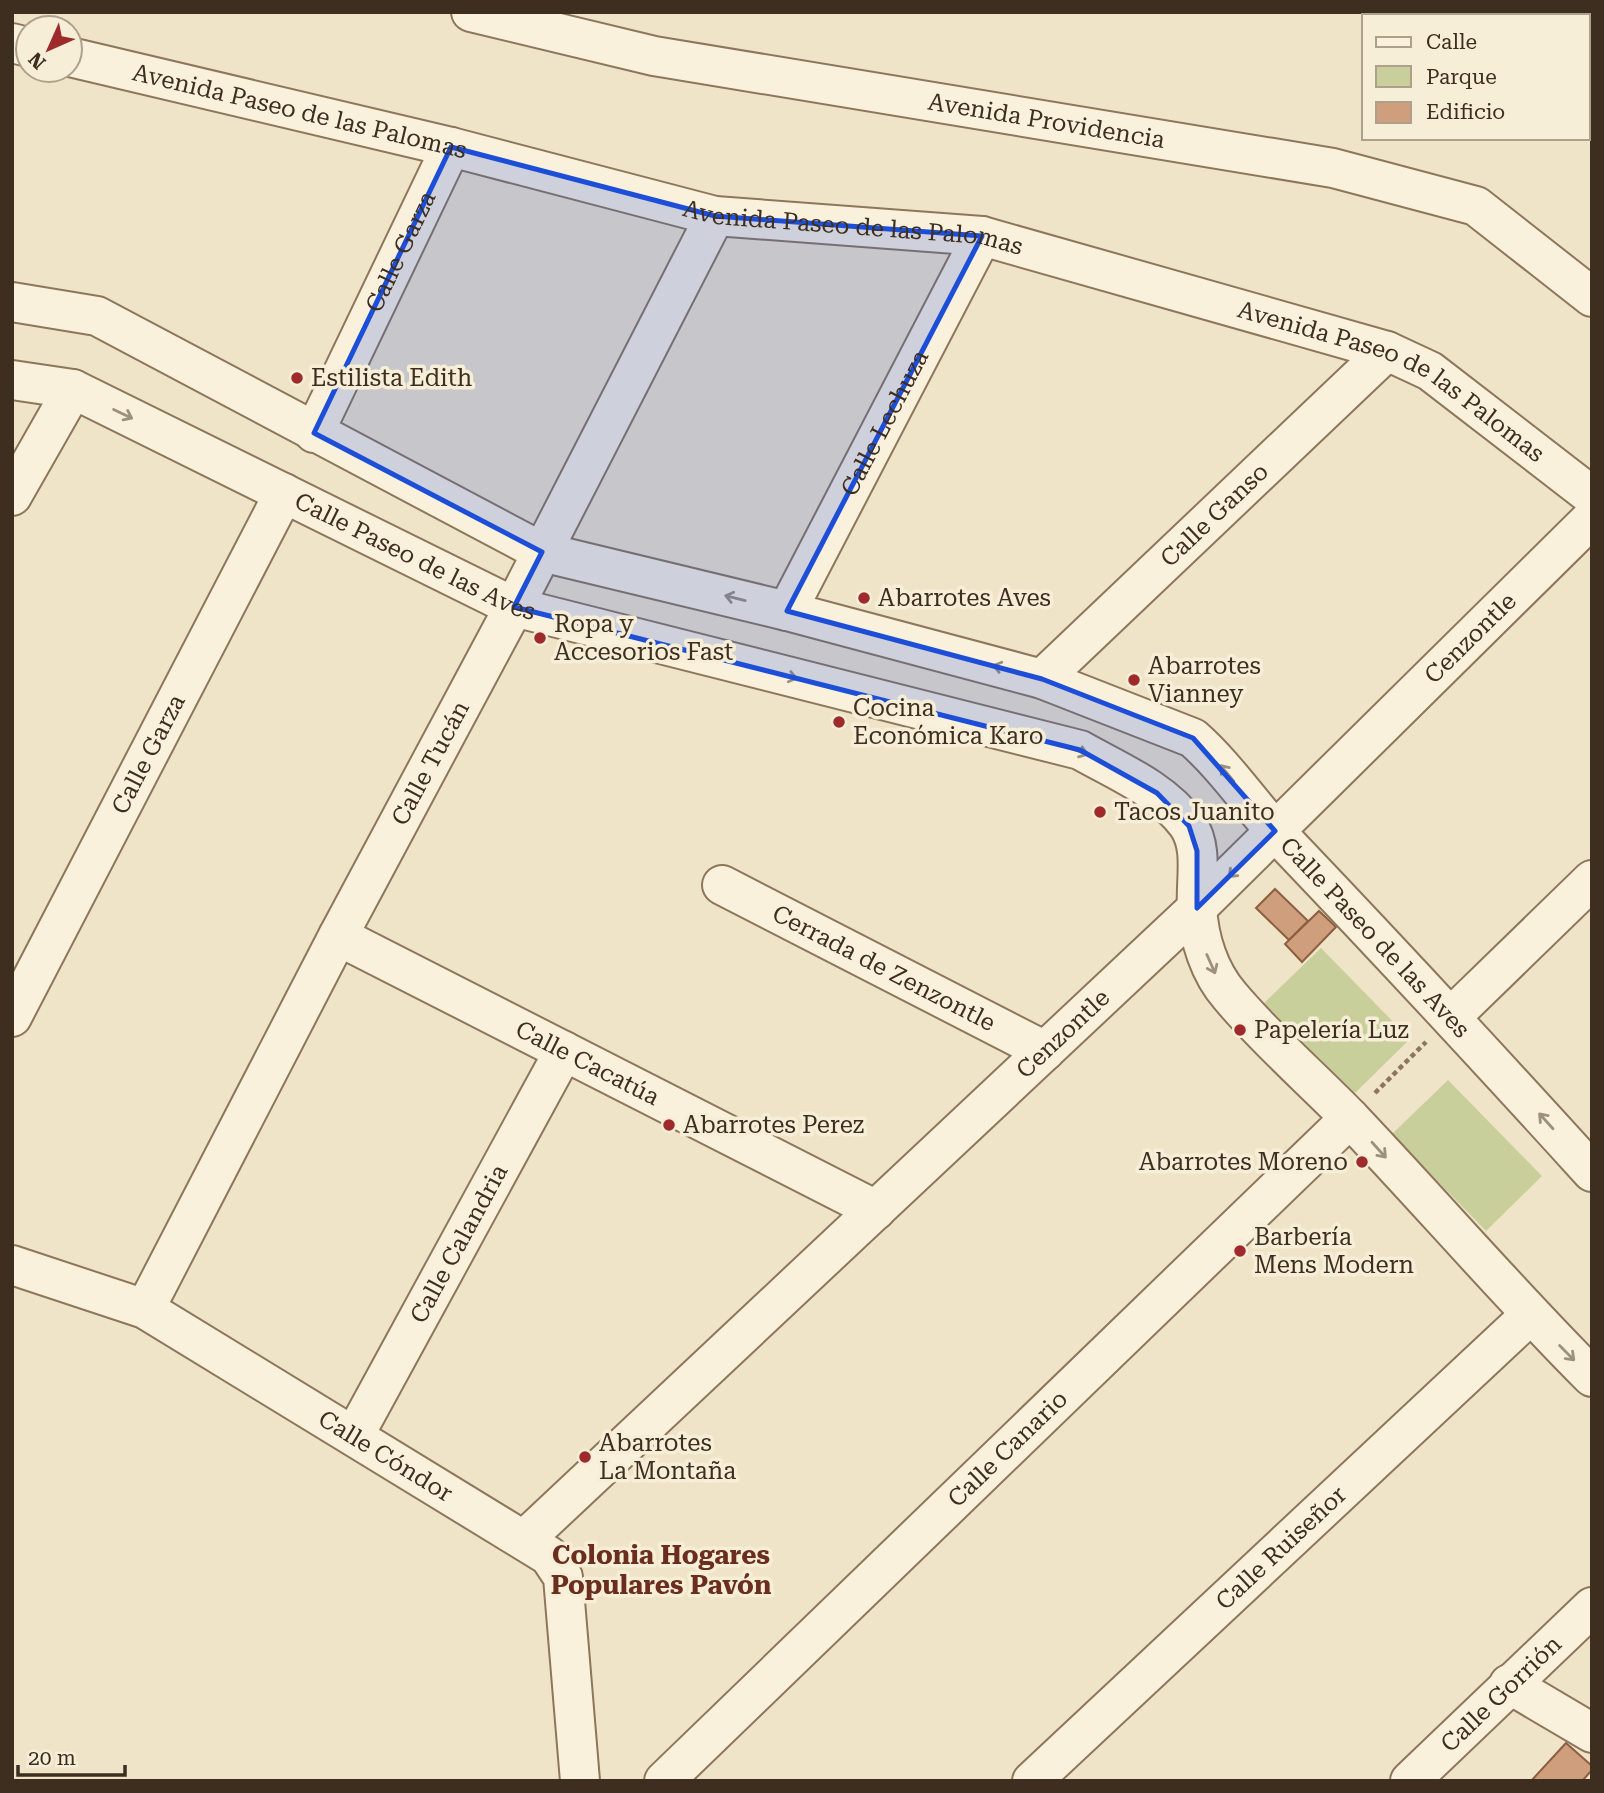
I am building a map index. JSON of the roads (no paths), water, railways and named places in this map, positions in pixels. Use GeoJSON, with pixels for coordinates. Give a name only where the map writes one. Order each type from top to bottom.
{"type":"FeatureCollection","features":[{"type":"Feature","properties":{"kind":"street","name":"Avenida Providencia"},"geometry":{"type":"LineString","coordinates":[[471,12],[654,56],[1333,168],[1476,206],[1592,297]]}},
{"type":"Feature","properties":{"kind":"street","name":"Avenida Paseo de las Palomas"},"geometry":{"type":"LineString","coordinates":[[84,60],[451,147],[715,216],[982,236],[1387,351],[1430,371],[1592,496]]}},
{"type":"Feature","properties":{"kind":"street","name":"Calle Garza"},"geometry":{"type":"LineString","coordinates":[[314,433],[451,147]]}},
{"type":"Feature","properties":{"kind":"street","name":"Calle Tucán"},"geometry":{"type":"LineString","coordinates":[[145,1309],[338,936],[514,607],[715,216]]}},
{"type":"Feature","properties":{"kind":"street","name":"Calle Lechuza"},"geometry":{"type":"LineString","coordinates":[[787,611],[982,236]]}},
{"type":"Feature","properties":{"kind":"street","name":"Calle Paseo de las Aves"},"geometry":{"type":"LineString","coordinates":[[12,302],[97,316],[542,552],[787,611],[1042,679],[1193,738],[1209,752],[1275,831],[1451,1017],[1592,1172]]}},
{"type":"Feature","properties":{"kind":"street","name":"Calle Ganso"},"geometry":{"type":"LineString","coordinates":[[1042,679],[1387,351]]}},
{"type":"Feature","properties":{"kind":"street","name":"Calle Paseo de las Aves"},"geometry":{"type":"LineString","coordinates":[[12,380],[73,389],[514,607],[1080,750],[1157,793],[1189,826],[1197,851],[1197,908],[1202,942],[1212,970],[1228,995],[1350,1118],[1530,1315],[1592,1377]]}},
{"type":"Feature","properties":{"kind":"street"},"geometry":{"type":"LineString","coordinates":[[12,496],[73,389]]}},
{"type":"Feature","properties":{"kind":"street","name":"Calle Garza"},"geometry":{"type":"LineString","coordinates":[[12,1017],[284,493]]}},
{"type":"Feature","properties":{"kind":"street","name":"Cenzontle"},"geometry":{"type":"LineString","coordinates":[[525,1539],[1197,908],[1592,518]]}},
{"type":"Feature","properties":{"kind":"street"},"geometry":{"type":"LineString","coordinates":[[1451,1017],[1592,880]]}},
{"type":"Feature","properties":{"kind":"street","name":"Cerrada de Zenzontle"},"geometry":{"type":"LineString","coordinates":[[722,885],[1045,1051]]}},
{"type":"Feature","properties":{"kind":"street","name":"Calle Cacatúa"},"geometry":{"type":"LineString","coordinates":[[338,936],[876,1210]]}},
{"type":"Feature","properties":{"kind":"street","name":"Calle Calandria"},"geometry":{"type":"LineString","coordinates":[[354,1436],[564,1051]]}},
{"type":"Feature","properties":{"kind":"street","name":"Calle Canario"},"geometry":{"type":"LineString","coordinates":[[664,1781],[1350,1118]]}},
{"type":"Feature","properties":{"kind":"street","name":"Calle Cóndor"},"geometry":{"type":"LineString","coordinates":[[12,1265],[145,1309],[549,1556],[563,1577],[585,1777]]}},
{"type":"Feature","properties":{"kind":"street","name":"Calle Ruiseñor"},"geometry":{"type":"LineString","coordinates":[[1032,1781],[1530,1315]]}},
{"type":"Feature","properties":{"kind":"street","name":"Calle Gorrión"},"geometry":{"type":"LineString","coordinates":[[1409,1781],[1592,1607]]}},
{"type":"Feature","properties":{"kind":"street"},"geometry":{"type":"LineString","coordinates":[[1509,1684],[1592,1733]]}},
{"type":"Feature","properties":{"kind":"place","name":"Estilista Edith"},"geometry":{"type":"Point","coordinates":[297,378]}},
{"type":"Feature","properties":{"kind":"place","name":"Abarrotes Aves"},"geometry":{"type":"Point","coordinates":[864,598]}},
{"type":"Feature","properties":{"kind":"place","name":"Ropa y Accesorios Fast"},"geometry":{"type":"Point","coordinates":[540,638]}},
{"type":"Feature","properties":{"kind":"place","name":"Abarrotes Vianney"},"geometry":{"type":"Point","coordinates":[1134,680]}},
{"type":"Feature","properties":{"kind":"place","name":"Cocina Económica Karo"},"geometry":{"type":"Point","coordinates":[839,722]}},
{"type":"Feature","properties":{"kind":"place","name":"Tacos Juanito"},"geometry":{"type":"Point","coordinates":[1100,812]}},
{"type":"Feature","properties":{"kind":"place","name":"Papelería Luz"},"geometry":{"type":"Point","coordinates":[1240,1030]}},
{"type":"Feature","properties":{"kind":"place","name":"Abarrotes Perez"},"geometry":{"type":"Point","coordinates":[669,1125]}},
{"type":"Feature","properties":{"kind":"place","name":"Abarrotes Moreno"},"geometry":{"type":"Point","coordinates":[1362,1162]}},
{"type":"Feature","properties":{"kind":"place","name":"Barbería Mens Modern"},"geometry":{"type":"Point","coordinates":[1240,1251]}},
{"type":"Feature","properties":{"kind":"place","name":"Abarrotes La Montaña"},"geometry":{"type":"Point","coordinates":[585,1457]}},
{"type":"Feature","properties":{"kind":"district","name":"Colonia Hogares Populares Pavón"},"geometry":{"type":"Point","coordinates":[661,1570]}}]}
